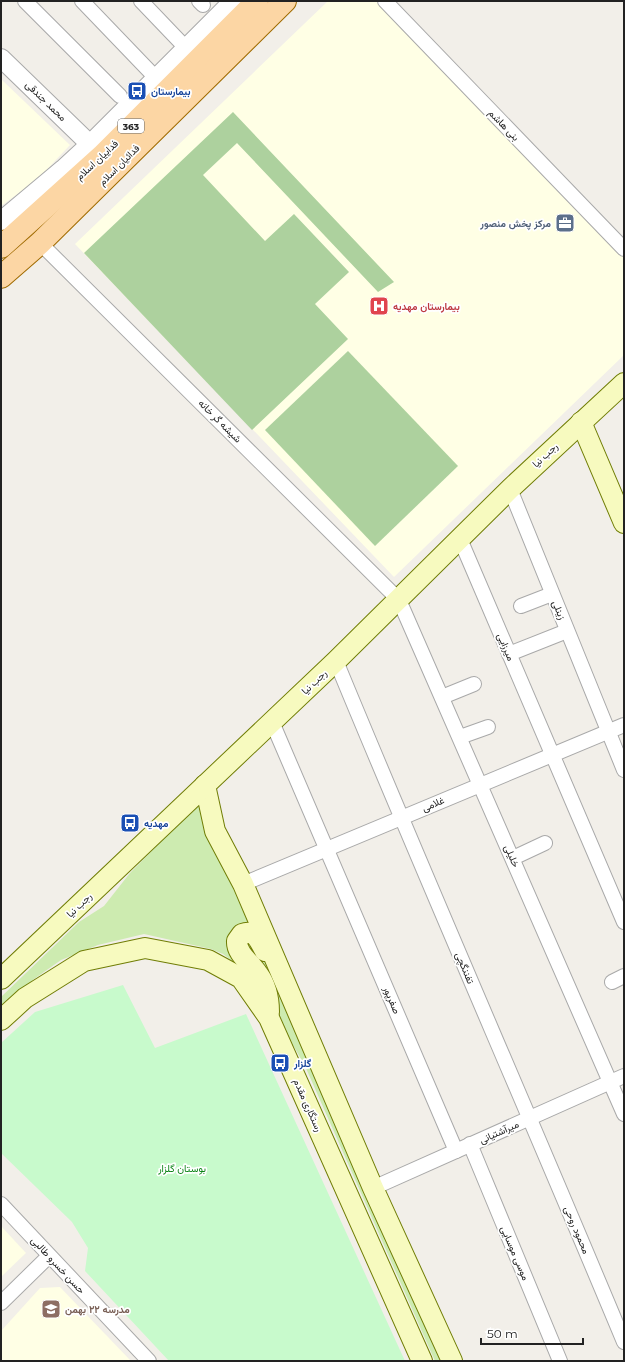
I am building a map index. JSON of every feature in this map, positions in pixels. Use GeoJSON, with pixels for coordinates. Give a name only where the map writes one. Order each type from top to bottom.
{"type":"FeatureCollection","features":[{"type":"Feature","properties":{"kind":"main road","name":"فداییان اسلام"},"geometry":{"type":"LineString","coordinates":[[1,247],[96,150],[257,1]]}},
{"type":"Feature","properties":{"kind":"main road","name":"فدائیان اسلام"},"geometry":{"type":"LineString","coordinates":[[1,277],[40,243],[285,1]]}},
{"type":"Feature","properties":{"kind":"main road","name":"رجب نیا"},"geometry":{"type":"LineString","coordinates":[[1,979],[336,661],[510,488],[624,383]]}},
{"type":"Feature","properties":{"kind":"main road"},"geometry":{"type":"LineString","coordinates":[[581,422],[624,523]]}},
{"type":"Feature","properties":{"kind":"main road"},"geometry":{"type":"LineString","coordinates":[[205,785],[214,831],[243,884],[373,1188],[452,1361]]}},
{"type":"Feature","properties":{"kind":"main road"},"geometry":{"type":"LineString","coordinates":[[269,1018],[269,998],[259,974],[238,950],[236,946],[238,937],[246,932],[255,934],[288,989]]}},
{"type":"Feature","properties":{"kind":"main road","name":"رستگاری مقدم"},"geometry":{"type":"LineString","coordinates":[[1,1020],[25,998],[84,961],[145,948],[208,960],[241,978],[269,1018],[422,1361]]}},
{"type":"Feature","properties":{"kind":"street"},"geometry":{"type":"LineString","coordinates":[[25,1],[120,96]]}},
{"type":"Feature","properties":{"kind":"street"},"geometry":{"type":"LineString","coordinates":[[82,1],[156,78]]}},
{"type":"Feature","properties":{"kind":"street"},"geometry":{"type":"LineString","coordinates":[[141,1],[186,48]]}},
{"type":"Feature","properties":{"kind":"street"},"geometry":{"type":"LineString","coordinates":[[1,221],[63,169],[96,150],[156,78],[233,1]]}},
{"type":"Feature","properties":{"kind":"street","name":"بنی هاشم"},"geometry":{"type":"LineString","coordinates":[[385,1],[624,250]]}},
{"type":"Feature","properties":{"kind":"street","name":"محمد جندقی"},"geometry":{"type":"LineString","coordinates":[[1,58],[96,150]]}},
{"type":"Feature","properties":{"kind":"street","name":"شیشه گر خانه"},"geometry":{"type":"LineString","coordinates":[[40,243],[399,600]]}},
{"type":"Feature","properties":{"kind":"street","name":"زینلی"},"geometry":{"type":"LineString","coordinates":[[510,488],[624,770]]}},
{"type":"Feature","properties":{"kind":"street","name":"میرزایی"},"geometry":{"type":"LineString","coordinates":[[460,539],[624,922]]}},
{"type":"Feature","properties":{"kind":"street"},"geometry":{"type":"LineString","coordinates":[[521,606],[552,594]]}},
{"type":"Feature","properties":{"kind":"street","name":"خلیلی"},"geometry":{"type":"LineString","coordinates":[[399,600],[624,1114]]}},
{"type":"Feature","properties":{"kind":"street"},"geometry":{"type":"LineString","coordinates":[[509,654],[567,631]]}},
{"type":"Feature","properties":{"kind":"street","name":"تفننگچی"},"geometry":{"type":"LineString","coordinates":[[336,661],[400,818],[530,1118]]}},
{"type":"Feature","properties":{"kind":"street"},"geometry":{"type":"LineString","coordinates":[[442,697],[474,684]]}},
{"type":"Feature","properties":{"kind":"street","name":"صفرپور"},"geometry":{"type":"LineString","coordinates":[[272,722],[328,849],[456,1151]]}},
{"type":"Feature","properties":{"kind":"street","name":"غلامی"},"geometry":{"type":"LineString","coordinates":[[243,884],[624,725]]}},
{"type":"Feature","properties":{"kind":"street"},"geometry":{"type":"LineString","coordinates":[[460,737],[488,727]]}},
{"type":"Feature","properties":{"kind":"street"},"geometry":{"type":"LineString","coordinates":[[512,858],[545,843]]}},
{"type":"Feature","properties":{"kind":"street","name":"میرآشتیانی"},"geometry":{"type":"LineString","coordinates":[[373,1188],[624,1076]]}},
{"type":"Feature","properties":{"kind":"street","name":"محمود روحی"},"geometry":{"type":"LineString","coordinates":[[530,1118],[624,1342]]}},
{"type":"Feature","properties":{"kind":"street","name":"موسی موسایی"},"geometry":{"type":"LineString","coordinates":[[470,1144],[560,1361]]}},
{"type":"Feature","properties":{"kind":"street","name":"حسن خسرو طالبی"},"geometry":{"type":"LineString","coordinates":[[1,1204],[149,1361]]}},
{"type":"Feature","properties":{"kind":"street"},"geometry":{"type":"LineString","coordinates":[[1,1304],[49,1256]]}},
{"type":"Feature","properties":{"kind":"shaded area","name":"بیمارستان مهدیه"},"geometry":{"type":"Polygon","coordinates":[[[328,1],[379,1],[624,257],[624,355],[394,577],[75,244],[328,1]]]}},
{"type":"Feature","properties":{"kind":"shaded area"},"geometry":{"type":"Polygon","coordinates":[[[1,79],[70,145],[38,179],[1,206],[1,79]]]}},
{"type":"Feature","properties":{"kind":"shaded area"},"geometry":{"type":"Polygon","coordinates":[[[1,1226],[26,1253],[1,1277],[1,1226]]]}},
{"type":"Feature","properties":{"kind":"shaded area","name":"مدرسه ۲۲ بهمن"},"geometry":{"type":"Polygon","coordinates":[[[60,1287],[131,1361],[1,1361],[1,1331],[40,1288],[60,1287]]]}},
{"type":"Feature","properties":{"kind":"green space"},"geometry":{"type":"Polygon","coordinates":[[[233,112],[394,282],[378,292],[237,143],[203,175],[265,241],[294,214],[349,272],[315,304],[348,339],[252,430],[84,253],[233,112]]]}},
{"type":"Feature","properties":{"kind":"green space"},"geometry":{"type":"Polygon","coordinates":[[[348,351],[458,466],[375,546],[265,430],[348,351]]]}},
{"type":"Feature","properties":{"kind":"green space"},"geometry":{"type":"Polygon","coordinates":[[[202,800],[256,927],[247,925],[244,970],[223,954],[211,949],[144,934],[98,945],[61,960],[34,979],[1,1010],[1,997],[79,922],[104,906],[130,873],[202,800]]]}},
{"type":"Feature","properties":{"kind":"green space"},"geometry":{"type":"Polygon","coordinates":[[[249,938],[258,946],[445,1361],[435,1361],[305,1066],[289,1038],[277,1009],[244,949],[249,938]]]}},
{"type":"Feature","properties":{"kind":"green space","name":"بوستان گلزار"},"geometry":{"type":"Polygon","coordinates":[[[123,985],[155,1048],[246,1014],[405,1361],[169,1361],[85,1271],[88,1248],[72,1222],[1,1153],[1,1043],[35,1012],[123,985]]]}},
{"type":"Feature","properties":{"kind":"place","name":"بیمارستان"},"geometry":{"type":"Point","coordinates":[137,91]}},
{"type":"Feature","properties":{"kind":"place","name":"مركز پخش منصور"},"geometry":{"type":"Point","coordinates":[565,223]}},
{"type":"Feature","properties":{"kind":"place","name":"بیمارستان مهدیه"},"geometry":{"type":"Point","coordinates":[379,306]}},
{"type":"Feature","properties":{"kind":"place","name":"مهدیه"},"geometry":{"type":"Point","coordinates":[130,823]}},
{"type":"Feature","properties":{"kind":"place","name":"گلزار"},"geometry":{"type":"Point","coordinates":[280,1063]}},
{"type":"Feature","properties":{"kind":"place","name":"مدرسه ۲۲ بهمن"},"geometry":{"type":"Point","coordinates":[51,1309]}}]}
